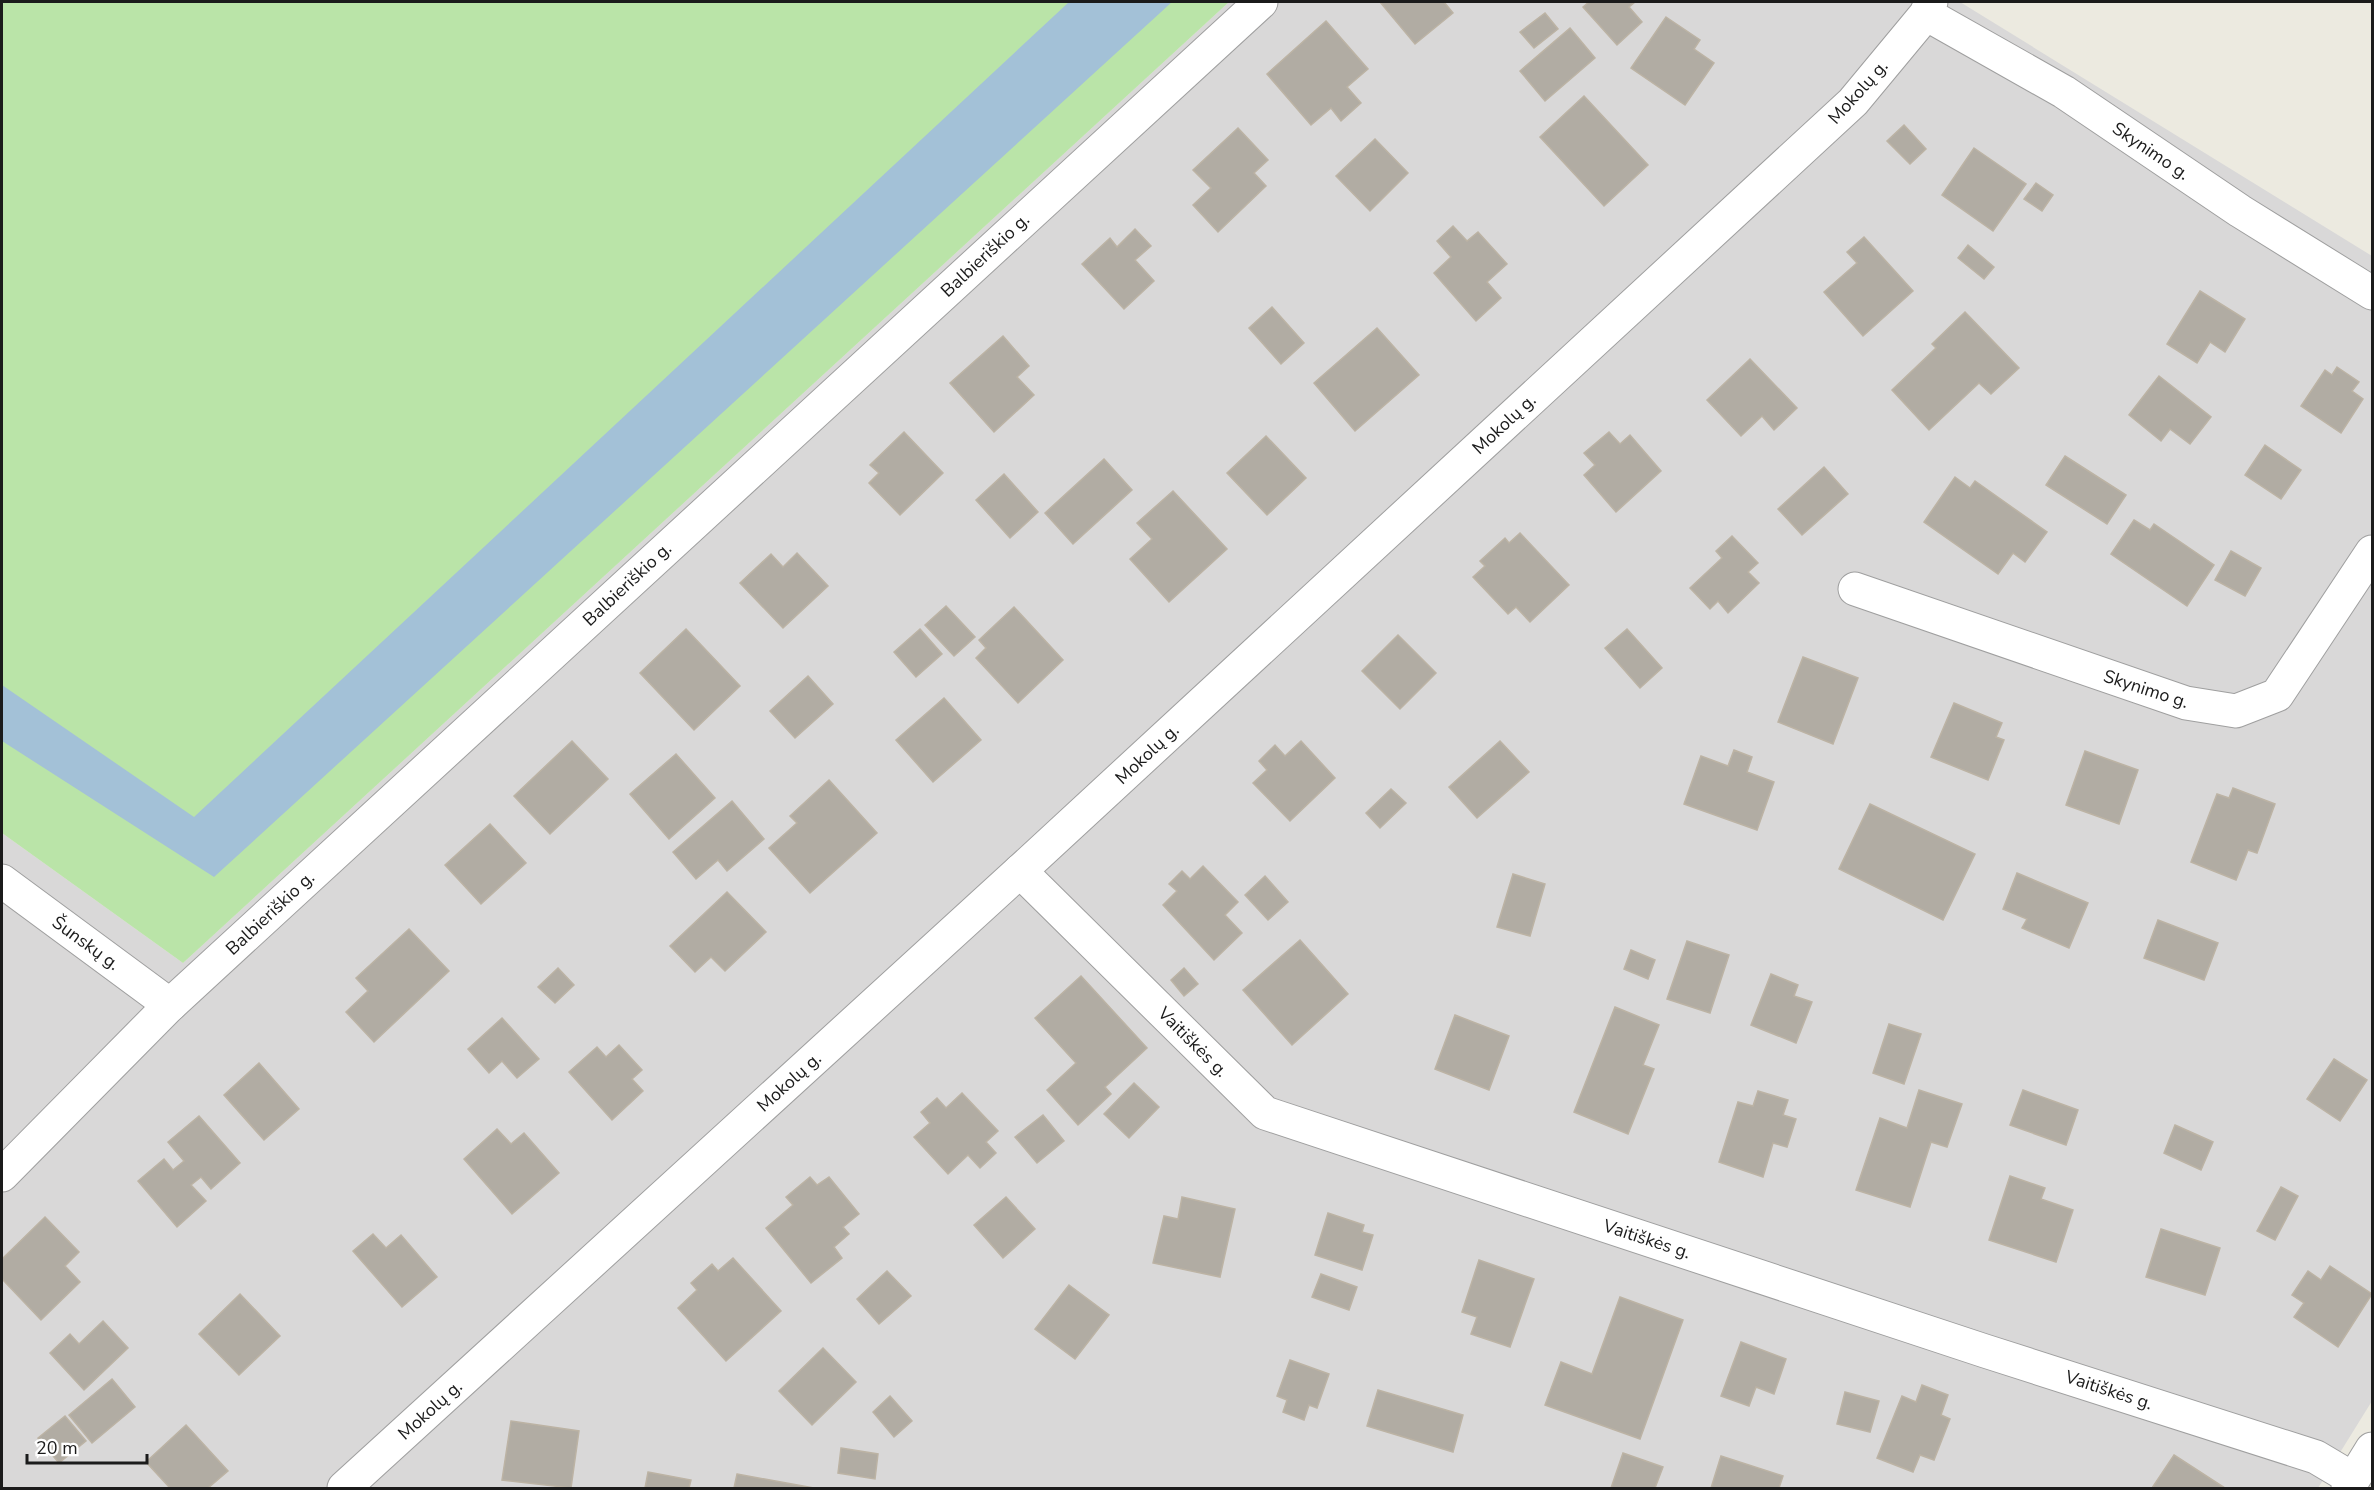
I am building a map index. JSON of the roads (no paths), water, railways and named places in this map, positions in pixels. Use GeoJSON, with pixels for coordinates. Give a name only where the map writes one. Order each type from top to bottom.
{"type":"FeatureCollection","features":[{"type":"Feature","properties":{"kind":"street","name":"Balbieriškio g."},"geometry":{"type":"LineString","coordinates":[[2,1175],[171,1005],[1261,2]]}},
{"type":"Feature","properties":{"kind":"street","name":"Skynimo g."},"geometry":{"type":"LineString","coordinates":[[1928,8],[2064,92],[2240,211],[2373,293]]}},
{"type":"Feature","properties":{"kind":"street","name":"Mokolų g."},"geometry":{"type":"LineString","coordinates":[[344,1488],[1020,871],[1853,102],[1928,8]]}},
{"type":"Feature","properties":{"kind":"street","name":"Skynimo g."},"geometry":{"type":"LineString","coordinates":[[1855,589],[2186,704],[2236,711],[2277,695],[2373,552]]}},
{"type":"Feature","properties":{"kind":"street","name":"Vaitiškės g."},"geometry":{"type":"LineString","coordinates":[[1020,871],[1265,1113],[1985,1351],[2316,1456],[2350,1484]]}},
{"type":"Feature","properties":{"kind":"street","name":"Šunskų g."},"geometry":{"type":"LineString","coordinates":[[2,881],[171,1005]]}},
{"type":"Feature","properties":{"kind":"street"},"geometry":{"type":"LineString","coordinates":[[2350,1484],[2373,1449]]}},
{"type":"Feature","properties":{"kind":"water"},"geometry":{"type":"Polygon","coordinates":[[[1069,2],[1172,2],[214,877],[2,741],[2,685],[194,817],[1069,2]]]}}]}
